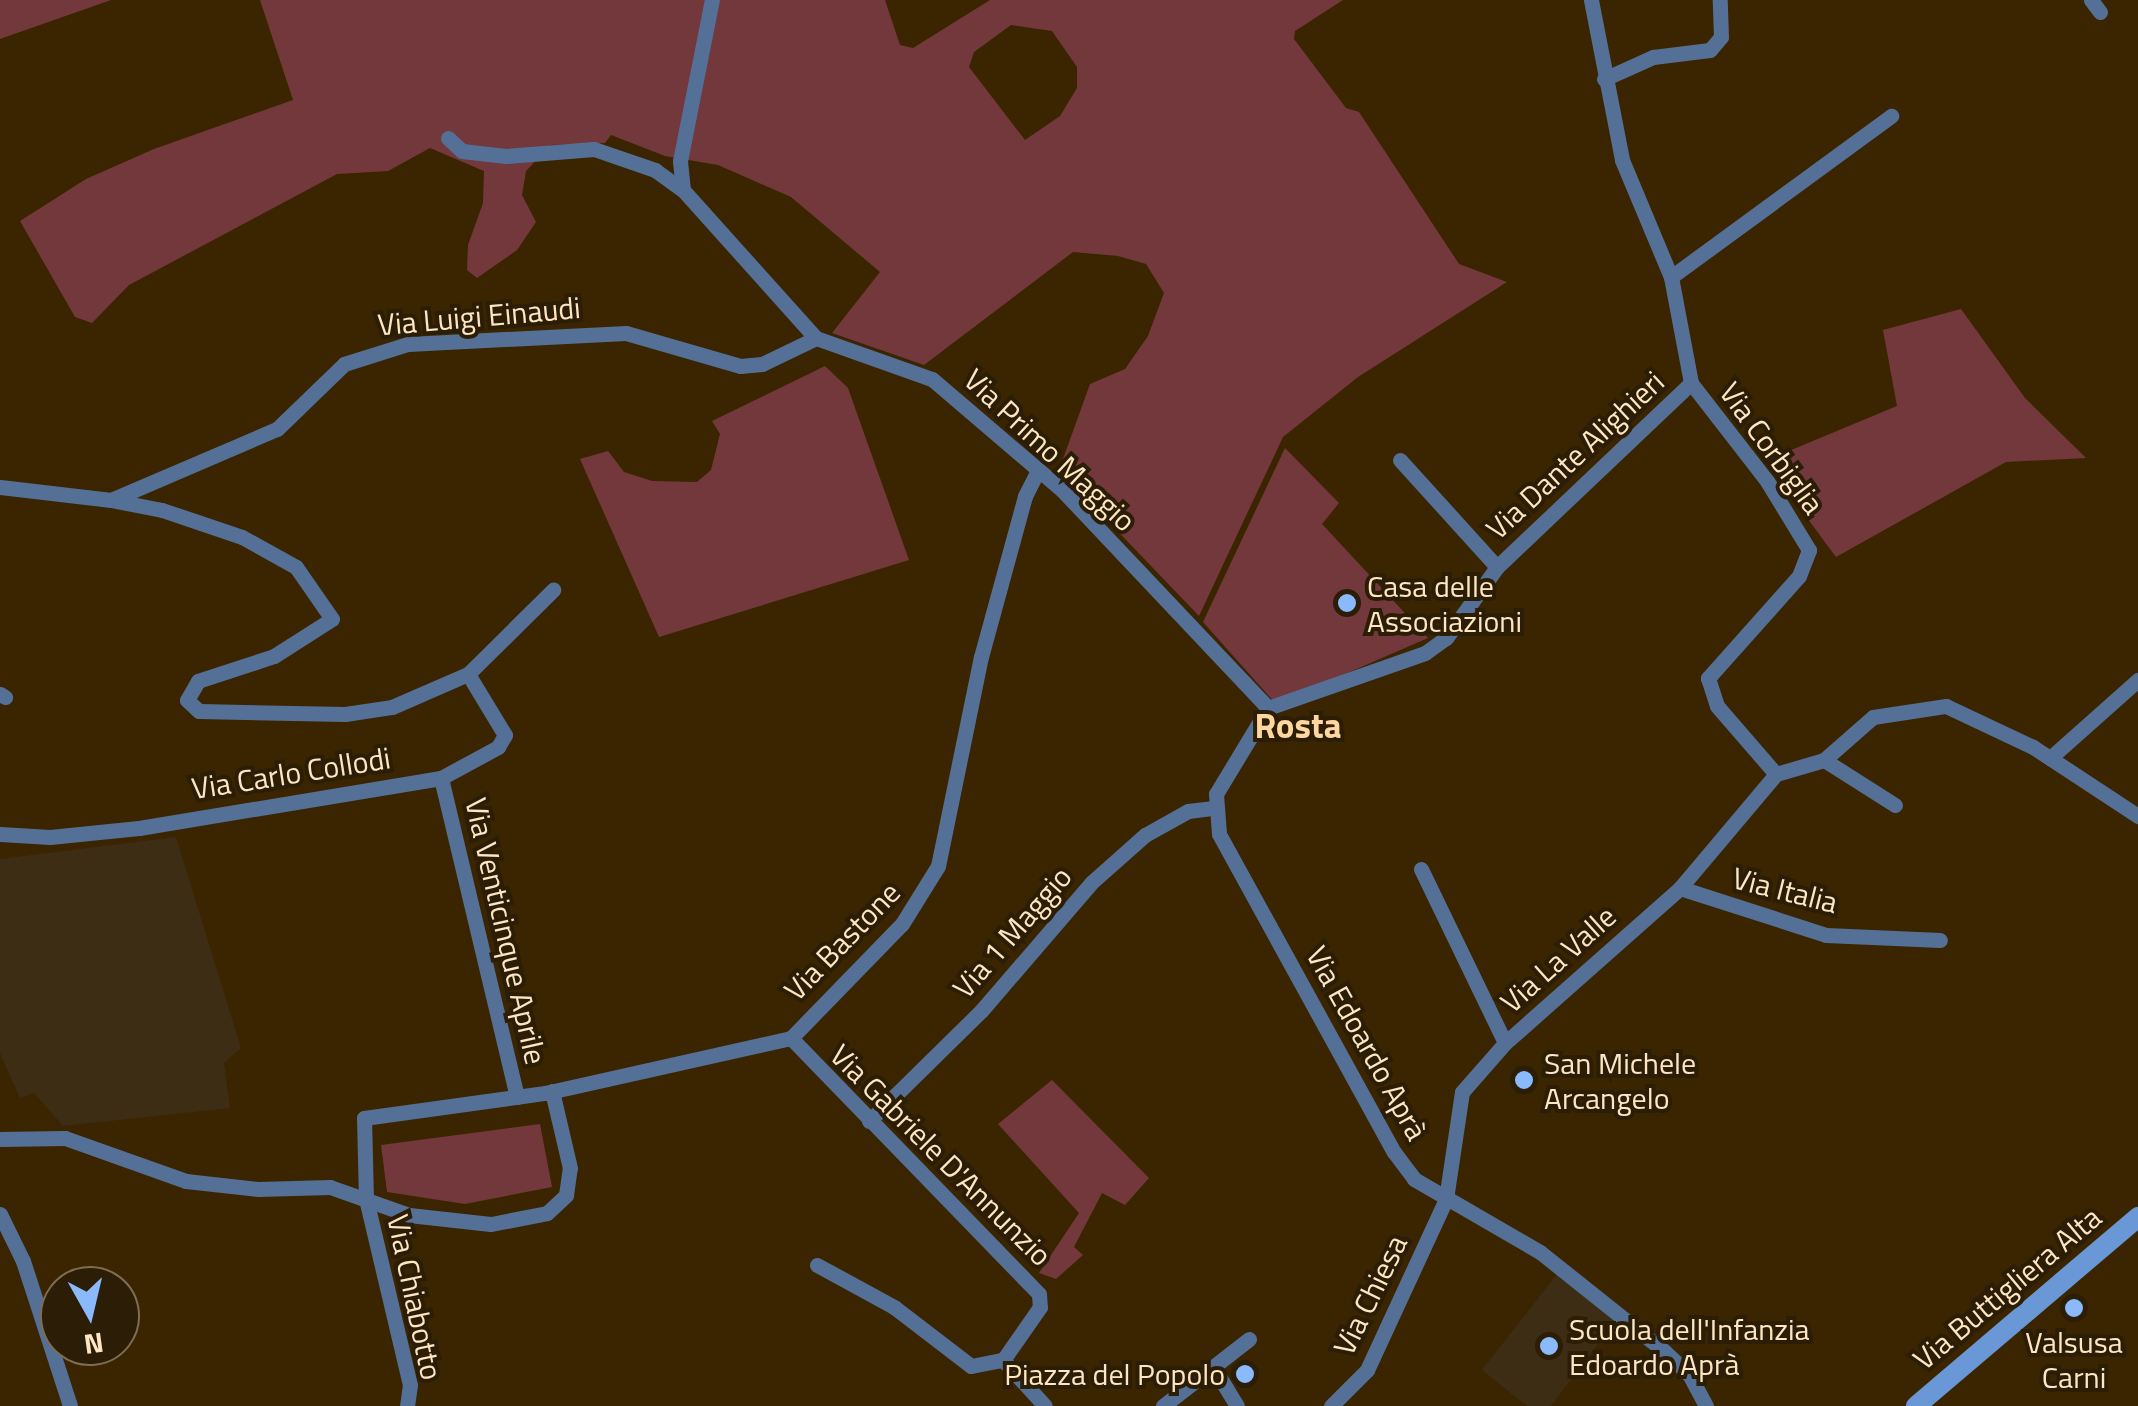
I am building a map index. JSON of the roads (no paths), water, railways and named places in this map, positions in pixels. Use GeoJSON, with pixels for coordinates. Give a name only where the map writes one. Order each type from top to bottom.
{"type":"FeatureCollection","features":[{"type":"Feature","properties":{"kind":"street"},"geometry":{"type":"LineString","coordinates":[[683,190],[680,161],[712,0]]}},
{"type":"Feature","properties":{"kind":"street","name":"Via Corbiglia"},"geometry":{"type":"LineString","coordinates":[[1591,0],[1604,79],[1634,196],[1670,277],[1691,383],[1766,480],[1808,550],[1799,576],[1708,678],[1717,706],[1776,774]]}},
{"type":"Feature","properties":{"kind":"street"},"geometry":{"type":"LineString","coordinates":[[1604,79],[1653,57],[1710,50],[1721,36],[1720,0]]}},
{"type":"Feature","properties":{"kind":"street"},"geometry":{"type":"LineString","coordinates":[[1670,277],[1891,116]]}},
{"type":"Feature","properties":{"kind":"street","name":"Via Primo Maggio"},"geometry":{"type":"LineString","coordinates":[[448,138],[462,150],[506,156],[594,149],[655,170],[683,190],[816,338],[932,379],[1038,471],[1268,708]]}},
{"type":"Feature","properties":{"kind":"street","name":"Via Luigi Einaudi"},"geometry":{"type":"LineString","coordinates":[[0,487],[110,500],[276,429],[344,364],[370,351],[626,333],[740,366],[762,364],[816,338]]}},
{"type":"Feature","properties":{"kind":"street","name":"Via Dante Alighieri"},"geometry":{"type":"LineString","coordinates":[[1268,708],[1425,653],[1446,638],[1497,567],[1691,383]]}},
{"type":"Feature","properties":{"kind":"street","name":"Via Dante Alighieri"},"geometry":{"type":"LineString","coordinates":[[1400,460],[1497,567]]}},
{"type":"Feature","properties":{"kind":"street","name":"Via Bastone"},"geometry":{"type":"LineString","coordinates":[[366,1199],[361,1127],[370,1114],[552,1091],[790,1038],[902,924],[938,866],[981,658],[1024,496],[1038,471]]}},
{"type":"Feature","properties":{"kind":"street"},"geometry":{"type":"LineString","coordinates":[[110,500],[242,538],[296,567],[332,619],[274,656],[198,681],[187,700],[200,712],[345,714],[392,706],[468,674],[553,590]]}},
{"type":"Feature","properties":{"kind":"street","name":"Via Carlo Collodi"},"geometry":{"type":"LineString","coordinates":[[0,834],[50,837],[139,828],[441,778],[498,747],[505,734],[468,674]]}},
{"type":"Feature","properties":{"kind":"street"},"geometry":{"type":"LineString","coordinates":[[2050,758],[2138,680]]}},
{"type":"Feature","properties":{"kind":"street"},"geometry":{"type":"LineString","coordinates":[[1776,774],[1824,760],[1873,717],[1946,706],[2050,758],[2138,816]]}},
{"type":"Feature","properties":{"kind":"street"},"geometry":{"type":"LineString","coordinates":[[1214,808],[1224,775],[1268,708]]}},
{"type":"Feature","properties":{"kind":"street"},"geometry":{"type":"LineString","coordinates":[[1824,760],[1894,805]]}},
{"type":"Feature","properties":{"kind":"street","name":"Via La Valle"},"geometry":{"type":"LineString","coordinates":[[1421,869],[1505,1043],[1680,888],[1776,774]]}},
{"type":"Feature","properties":{"kind":"street","name":"Via Venticinque Aprile"},"geometry":{"type":"LineString","coordinates":[[441,778],[517,1097]]}},
{"type":"Feature","properties":{"kind":"street","name":"Via 1 Maggio"},"geometry":{"type":"LineString","coordinates":[[869,1122],[981,1011],[1092,882],[1145,836],[1188,811],[1214,808]]}},
{"type":"Feature","properties":{"kind":"street","name":"Via Edoardo Aprà"},"geometry":{"type":"LineString","coordinates":[[1214,808],[1233,866],[1394,1152],[1414,1180],[1540,1252],[1689,1374],[1706,1406]]}},
{"type":"Feature","properties":{"kind":"street","name":"Via Italia"},"geometry":{"type":"LineString","coordinates":[[1680,888],[1826,935],[1940,940]]}},
{"type":"Feature","properties":{"kind":"street","name":"Via Gabriele D'Annunzio"},"geometry":{"type":"LineString","coordinates":[[790,1038],[1039,1294],[1040,1307],[1004,1364]]}},
{"type":"Feature","properties":{"kind":"street","name":"Via Chiesa"},"geometry":{"type":"LineString","coordinates":[[1331,1406],[1367,1370],[1446,1199],[1455,1110],[1505,1043]]}},
{"type":"Feature","properties":{"kind":"street"},"geometry":{"type":"LineString","coordinates":[[0,1139],[65,1138],[186,1181],[258,1189],[330,1186],[409,1215],[466,1222],[546,1212],[570,1183],[552,1091]]}},
{"type":"Feature","properties":{"kind":"street","name":"Via Chiabotto"},"geometry":{"type":"LineString","coordinates":[[366,1199],[410,1385],[407,1406]]}},
{"type":"Feature","properties":{"kind":"street"},"geometry":{"type":"LineString","coordinates":[[0,1214],[23,1261],[70,1406]]}},
{"type":"Feature","properties":{"kind":"street","name":"Via Buttigliera Alta"},"geometry":{"type":"LineString","coordinates":[[1916,1406],[2138,1217]]}},
{"type":"Feature","properties":{"kind":"street"},"geometry":{"type":"LineString","coordinates":[[816,1265],[894,1306],[971,1366],[1004,1364],[1045,1406]]}},
{"type":"Feature","properties":{"kind":"street"},"geometry":{"type":"LineString","coordinates":[[1163,1406],[1248,1338]]}},
{"type":"Feature","properties":{"kind":"street"},"geometry":{"type":"LineString","coordinates":[[1214,1368],[1237,1406]]}},
{"type":"Feature","properties":{"kind":"place","name":"Casa delle Associazioni"},"geometry":{"type":"Point","coordinates":[1347,603]}},
{"type":"Feature","properties":{"kind":"place","name":"San Michele Arcangelo"},"geometry":{"type":"Point","coordinates":[1524,1080]}},
{"type":"Feature","properties":{"kind":"place","name":"Valsusa Carni"},"geometry":{"type":"Point","coordinates":[2074,1308]}},
{"type":"Feature","properties":{"kind":"place","name":"Scuola dell'Infanzia Edoardo Aprà"},"geometry":{"type":"Point","coordinates":[1549,1346]}},
{"type":"Feature","properties":{"kind":"place","name":"Piazza del Popolo"},"geometry":{"type":"Point","coordinates":[1245,1374]}},
{"type":"Feature","properties":{"kind":"district","name":"Rosta"},"geometry":{"type":"Point","coordinates":[1298,725]}}]}
